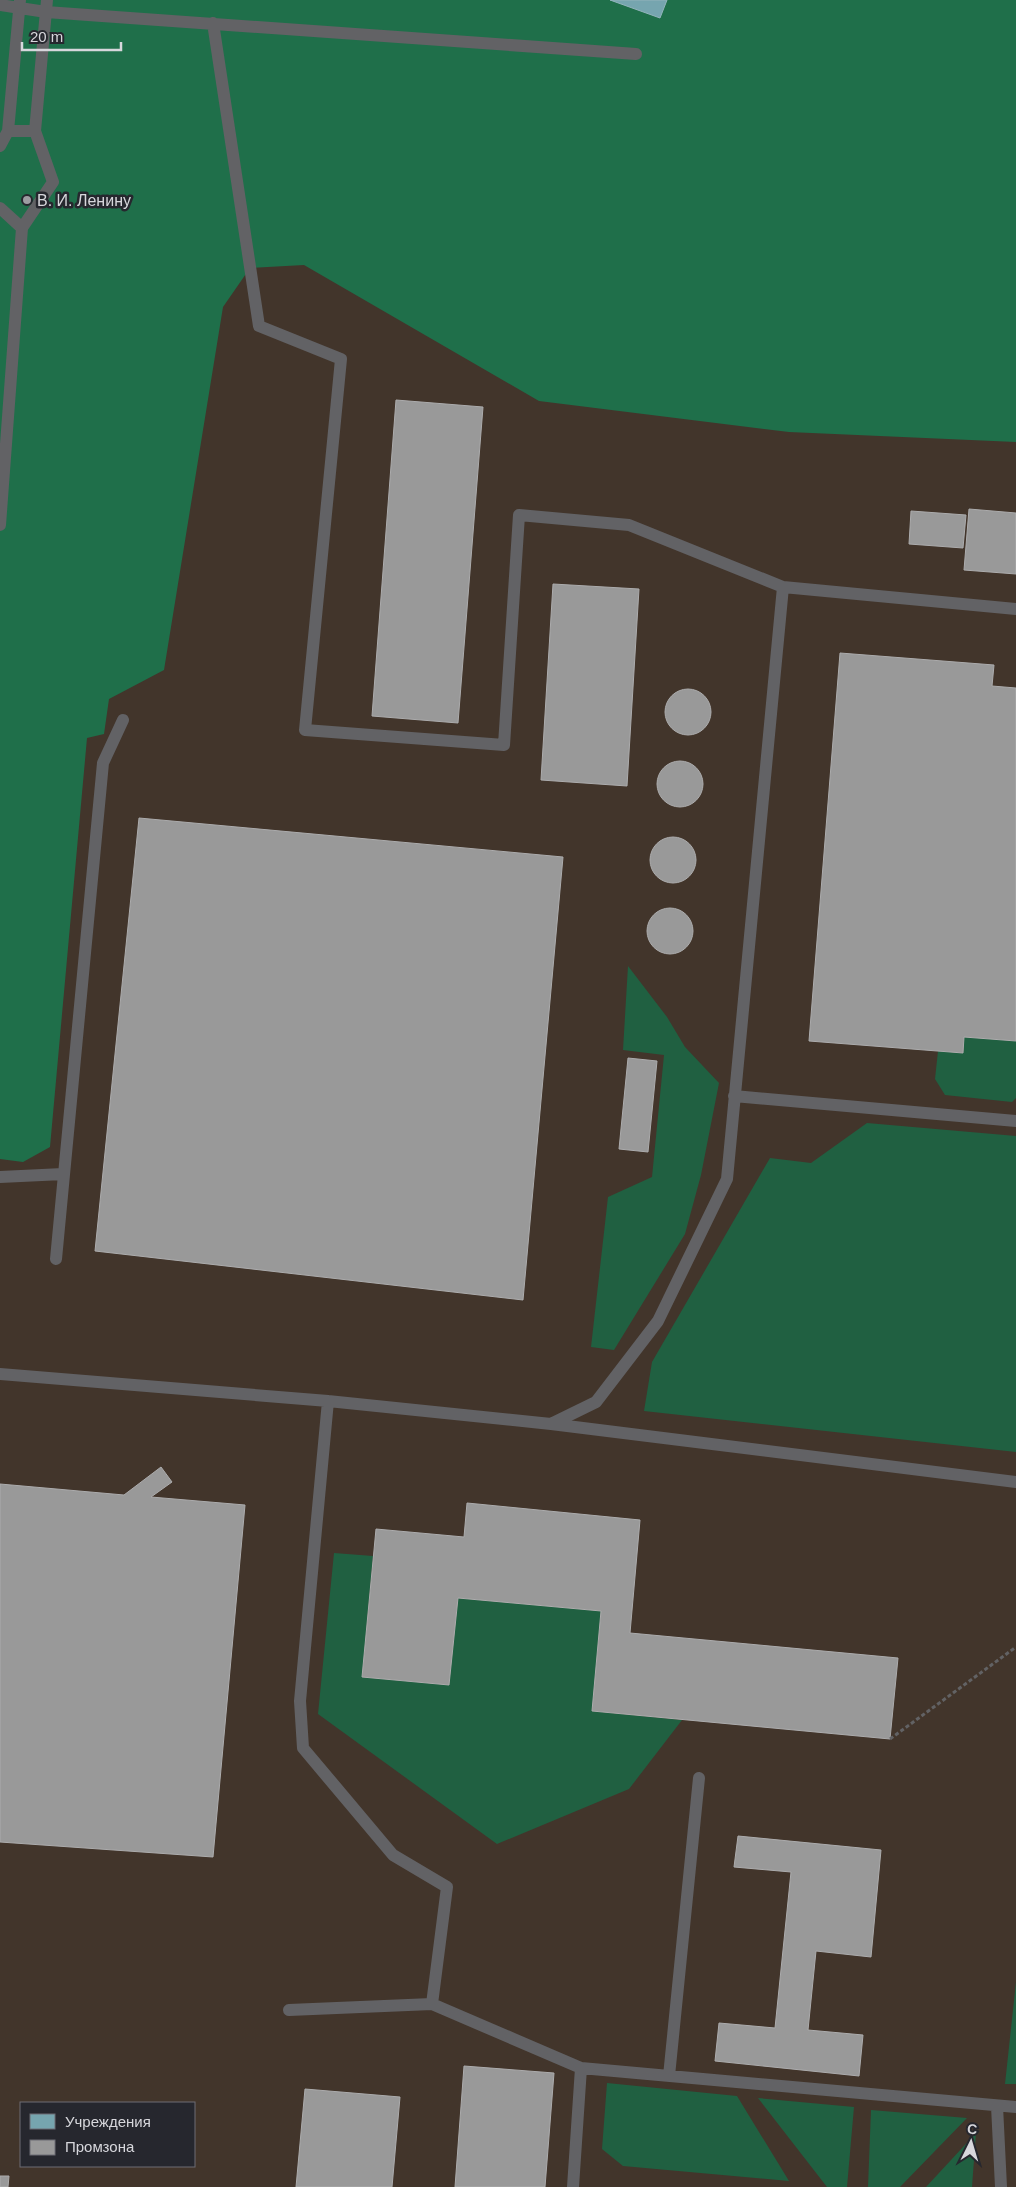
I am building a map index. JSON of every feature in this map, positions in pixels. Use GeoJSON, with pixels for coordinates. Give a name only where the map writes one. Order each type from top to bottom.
{"type":"FeatureCollection","features":[{"type":"Feature","properties":{"kind":"lane"},"geometry":{"type":"LineString","coordinates":[[0,146],[8,131],[20,4]]}},
{"type":"Feature","properties":{"kind":"lane"},"geometry":{"type":"LineString","coordinates":[[0,5],[47,6],[213,23],[636,54]]}},
{"type":"Feature","properties":{"kind":"lane"},"geometry":{"type":"LineString","coordinates":[[0,525],[22,228],[53,182],[35,131],[47,6]]}},
{"type":"Feature","properties":{"kind":"lane"},"geometry":{"type":"LineString","coordinates":[[213,23],[259,326],[341,359],[305,730],[504,746],[519,515],[629,525],[783,587],[1016,609]]}},
{"type":"Feature","properties":{"kind":"lane"},"geometry":{"type":"LineString","coordinates":[[8,131],[35,131]]}},
{"type":"Feature","properties":{"kind":"lane"},"geometry":{"type":"LineString","coordinates":[[0,208],[22,228]]}},
{"type":"Feature","properties":{"kind":"lane"},"geometry":{"type":"LineString","coordinates":[[551,1424],[596,1402],[658,1320],[726,1179],[783,587]]}},
{"type":"Feature","properties":{"kind":"lane"},"geometry":{"type":"LineString","coordinates":[[56,1259],[103,763],[123,720]]}},
{"type":"Feature","properties":{"kind":"lane"},"geometry":{"type":"LineString","coordinates":[[734,1096],[1016,1121]]}},
{"type":"Feature","properties":{"kind":"lane"},"geometry":{"type":"LineString","coordinates":[[0,1177],[63,1174]]}},
{"type":"Feature","properties":{"kind":"lane"},"geometry":{"type":"LineString","coordinates":[[0,1374],[328,1400],[551,1424],[1016,1482]]}},
{"type":"Feature","properties":{"kind":"lane"},"geometry":{"type":"LineString","coordinates":[[328,1400],[300,1701],[303,1748],[393,1855],[447,1887],[432,2004]]}},
{"type":"Feature","properties":{"kind":"lane"},"geometry":{"type":"LineString","coordinates":[[669,2076],[699,1778]]}},
{"type":"Feature","properties":{"kind":"lane"},"geometry":{"type":"LineString","coordinates":[[289,2010],[432,2004],[581,2068],[1016,2108]]}},
{"type":"Feature","properties":{"kind":"lane"},"geometry":{"type":"LineString","coordinates":[[573,2187],[581,2068]]}},
{"type":"Feature","properties":{"kind":"lane"},"geometry":{"type":"LineString","coordinates":[[997,2106],[1001,2187]]}},
{"type":"Feature","properties":{"kind":"path"},"geometry":{"type":"LineString","coordinates":[[890,1739],[1016,1647]]}},
{"type":"Feature","properties":{"kind":"shaded area"},"geometry":{"type":"Polygon","coordinates":[[[0,0],[1016,0],[1016,2187],[0,2187],[0,0]]]}},
{"type":"Feature","properties":{"kind":"green space"},"geometry":{"type":"Polygon","coordinates":[[[0,0],[1016,0],[1016,442],[789,432],[539,401],[304,265],[250,268],[223,307],[164,670],[109,699],[104,734],[87,738],[50,1147],[23,1162],[0,1159],[0,0]]]}},
{"type":"Feature","properties":{"kind":"green space"},"geometry":{"type":"Polygon","coordinates":[[[628,966],[667,1017],[685,1047],[719,1083],[701,1175],[685,1234],[614,1350],[591,1347],[608,1197],[652,1177],[664,1055],[623,1050],[628,966]]]}},
{"type":"Feature","properties":{"kind":"green space"},"geometry":{"type":"Polygon","coordinates":[[[964,1037],[1016,1041],[1016,1098],[1012,1102],[945,1095],[935,1079],[938,1051],[963,1053],[964,1037]]]}},
{"type":"Feature","properties":{"kind":"green space"},"geometry":{"type":"Polygon","coordinates":[[[867,1123],[1016,1136],[1016,1452],[644,1411],[652,1362],[770,1158],[811,1163],[867,1123]]]}},
{"type":"Feature","properties":{"kind":"green space"},"geometry":{"type":"Polygon","coordinates":[[[334,1553],[373,1556],[362,1677],[449,1685],[458,1598],[601,1611],[592,1711],[682,1720],[629,1789],[497,1844],[318,1714],[334,1553]]]}},
{"type":"Feature","properties":{"kind":"green space"},"geometry":{"type":"Polygon","coordinates":[[[1016,1982],[1016,2084],[1005,2084],[1016,1982]]]}},
{"type":"Feature","properties":{"kind":"green space"},"geometry":{"type":"Polygon","coordinates":[[[607,2083],[737,2096],[789,2181],[623,2166],[602,2149],[607,2083]]]}},
{"type":"Feature","properties":{"kind":"green space"},"geometry":{"type":"Polygon","coordinates":[[[758,2098],[854,2107],[847,2187],[827,2187],[758,2098]]]}},
{"type":"Feature","properties":{"kind":"green space"},"geometry":{"type":"Polygon","coordinates":[[[871,2110],[967,2118],[900,2187],[868,2187],[871,2110]]]}},
{"type":"Feature","properties":{"kind":"green space"},"geometry":{"type":"Polygon","coordinates":[[[976,2133],[972,2187],[926,2187],[976,2133]]]}},
{"type":"Feature","properties":{"kind":"building: Учреждения"},"geometry":{"type":"Polygon","coordinates":[[[610,0],[667,0],[660,18],[610,0]]]}},
{"type":"Feature","properties":{"kind":"building: Промзона"},"geometry":{"type":"Polygon","coordinates":[[[396,400],[483,407],[458,723],[372,716],[396,400]]]}},
{"type":"Feature","properties":{"kind":"building: Промзона"},"geometry":{"type":"Polygon","coordinates":[[[969,509],[1016,513],[1016,574],[964,570],[969,509]]]}},
{"type":"Feature","properties":{"kind":"building: Промзона"},"geometry":{"type":"Polygon","coordinates":[[[911,511],[966,515],[963,548],[909,544],[911,511]]]}},
{"type":"Feature","properties":{"kind":"building: Промзона"},"geometry":{"type":"Polygon","coordinates":[[[553,584],[639,589],[627,786],[541,780],[553,584]]]}},
{"type":"Feature","properties":{"kind":"building: Промзона"},"geometry":{"type":"Polygon","coordinates":[[[840,653],[994,665],[992,686],[1016,688],[1016,1041],[964,1037],[963,1053],[809,1041],[840,653]]]}},
{"type":"Feature","properties":{"kind":"building: Промзона"},"geometry":{"type":"Polygon","coordinates":[[[683,689],[693,689],[707,699],[711,712],[707,725],[701,731],[693,735],[683,735],[669,725],[665,717],[665,707],[675,693],[683,689]]]}},
{"type":"Feature","properties":{"kind":"building: Промзона"},"geometry":{"type":"Polygon","coordinates":[[[675,761],[685,761],[699,771],[703,784],[699,797],[693,803],[685,807],[675,807],[661,797],[657,789],[657,779],[667,765],[675,761]]]}},
{"type":"Feature","properties":{"kind":"building: Промзона"},"geometry":{"type":"Polygon","coordinates":[[[139,818],[563,857],[523,1300],[95,1251],[139,818]]]}},
{"type":"Feature","properties":{"kind":"building: Промзона"},"geometry":{"type":"Polygon","coordinates":[[[668,837],[678,837],[692,847],[696,860],[692,873],[686,879],[678,883],[668,883],[654,873],[650,865],[650,855],[660,841],[668,837]]]}},
{"type":"Feature","properties":{"kind":"building: Промзона"},"geometry":{"type":"Polygon","coordinates":[[[666,908],[674,908],[683,912],[689,918],[693,931],[689,944],[683,950],[674,954],[666,954],[657,950],[651,944],[647,935],[647,927],[651,918],[657,912],[666,908]]]}},
{"type":"Feature","properties":{"kind":"building: Промзона"},"geometry":{"type":"Polygon","coordinates":[[[628,1058],[657,1061],[648,1152],[619,1149],[628,1058]]]}},
{"type":"Feature","properties":{"kind":"building: Промзона"},"geometry":{"type":"Polygon","coordinates":[[[161,1467],[172,1482],[151,1497],[245,1505],[213,1857],[0,1842],[0,1484],[124,1495],[161,1467]]]}},
{"type":"Feature","properties":{"kind":"building: Промзона"},"geometry":{"type":"Polygon","coordinates":[[[467,1503],[640,1520],[630,1633],[898,1658],[890,1739],[592,1711],[601,1611],[458,1598],[449,1685],[362,1677],[376,1529],[464,1537],[467,1503]]]}},
{"type":"Feature","properties":{"kind":"building: Промзона"},"geometry":{"type":"Polygon","coordinates":[[[738,1836],[881,1850],[871,1957],[816,1951],[808,2030],[863,2035],[859,2076],[715,2061],[719,2023],[775,2028],[791,1872],[734,1867],[738,1836]]]}},
{"type":"Feature","properties":{"kind":"building: Промзона"},"geometry":{"type":"Polygon","coordinates":[[[464,2066],[554,2073],[545,2187],[455,2187],[464,2066]]]}},
{"type":"Feature","properties":{"kind":"building: Промзона"},"geometry":{"type":"Polygon","coordinates":[[[305,2089],[400,2097],[392,2187],[296,2187],[305,2089]]]}},
{"type":"Feature","properties":{"kind":"building: Промзона"},"geometry":{"type":"Polygon","coordinates":[[[0,2176],[9,2176],[8,2187],[0,2187],[0,2176]]]}},
{"type":"Feature","properties":{"kind":"place","name":"В. И. Ленину"},"geometry":{"type":"Point","coordinates":[27,200]}}]}
